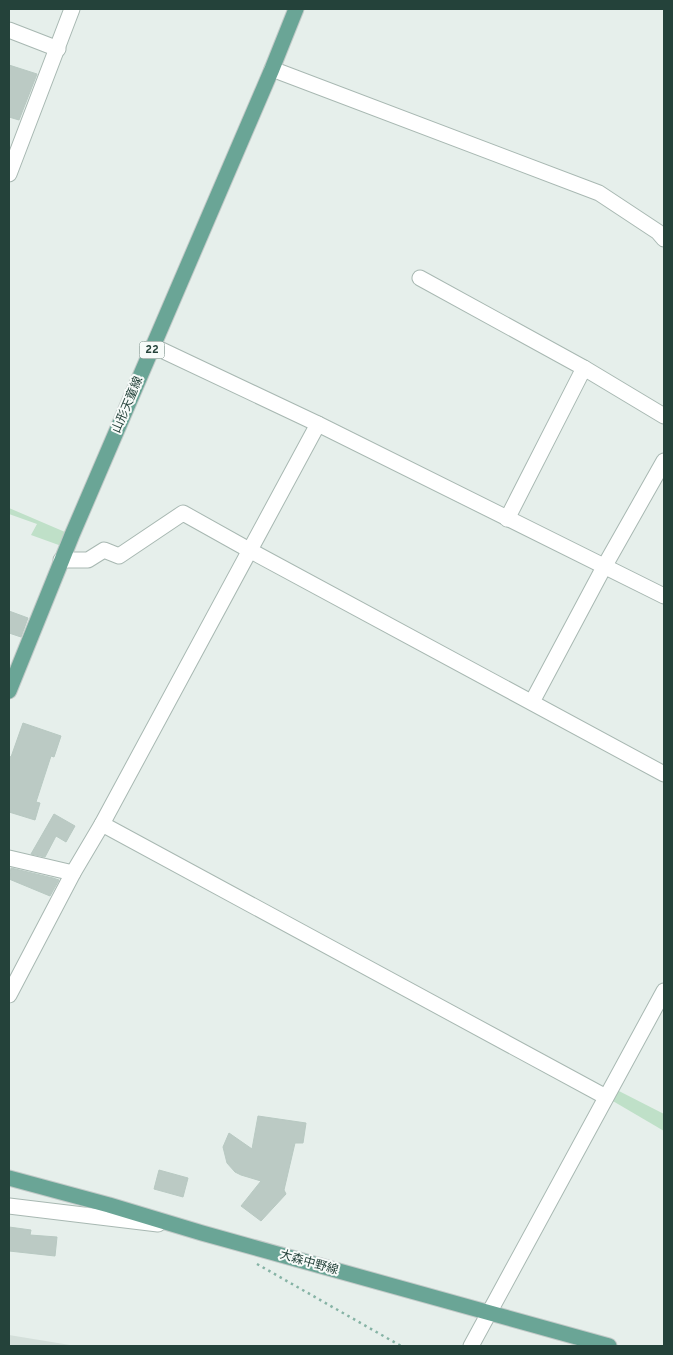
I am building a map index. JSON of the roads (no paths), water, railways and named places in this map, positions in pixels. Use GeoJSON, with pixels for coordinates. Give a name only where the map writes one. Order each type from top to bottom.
{"type":"FeatureCollection","features":[{"type":"Feature","properties":{"kind":"main road","name":"山形天童線"},"geometry":{"type":"LineString","coordinates":[[9,691],[61,560],[296,9]]}},
{"type":"Feature","properties":{"kind":"main road","name":"大森中野線"},"geometry":{"type":"LineString","coordinates":[[9,1178],[109,1204],[182,1227],[609,1346]]}},
{"type":"Feature","properties":{"kind":"street"},"geometry":{"type":"LineString","coordinates":[[9,174],[72,9]]}},
{"type":"Feature","properties":{"kind":"street"},"geometry":{"type":"LineString","coordinates":[[9,30],[58,49]]}},
{"type":"Feature","properties":{"kind":"street"},"geometry":{"type":"LineString","coordinates":[[272,69],[600,193],[658,232],[664,239]]}},
{"type":"Feature","properties":{"kind":"street"},"geometry":{"type":"LineString","coordinates":[[420,278],[584,368],[664,416]]}},
{"type":"Feature","properties":{"kind":"street"},"geometry":{"type":"LineString","coordinates":[[153,346],[318,424],[604,568],[664,596]]}},
{"type":"Feature","properties":{"kind":"street"},"geometry":{"type":"LineString","coordinates":[[507,519],[584,368]]}},
{"type":"Feature","properties":{"kind":"street"},"geometry":{"type":"LineString","coordinates":[[9,995],[73,873],[102,824],[318,424]]}},
{"type":"Feature","properties":{"kind":"street"},"geometry":{"type":"LineString","coordinates":[[532,702],[664,461]]}},
{"type":"Feature","properties":{"kind":"street"},"geometry":{"type":"LineString","coordinates":[[61,560],[88,560],[104,550],[119,556],[184,513],[250,551],[664,774]]}},
{"type":"Feature","properties":{"kind":"street"},"geometry":{"type":"LineString","coordinates":[[102,824],[606,1097]]}},
{"type":"Feature","properties":{"kind":"street"},"geometry":{"type":"LineString","coordinates":[[9,858],[73,873]]}},
{"type":"Feature","properties":{"kind":"street"},"geometry":{"type":"LineString","coordinates":[[471,1346],[664,991]]}},
{"type":"Feature","properties":{"kind":"street"},"geometry":{"type":"LineString","coordinates":[[9,1206],[182,1227]]}}]}
